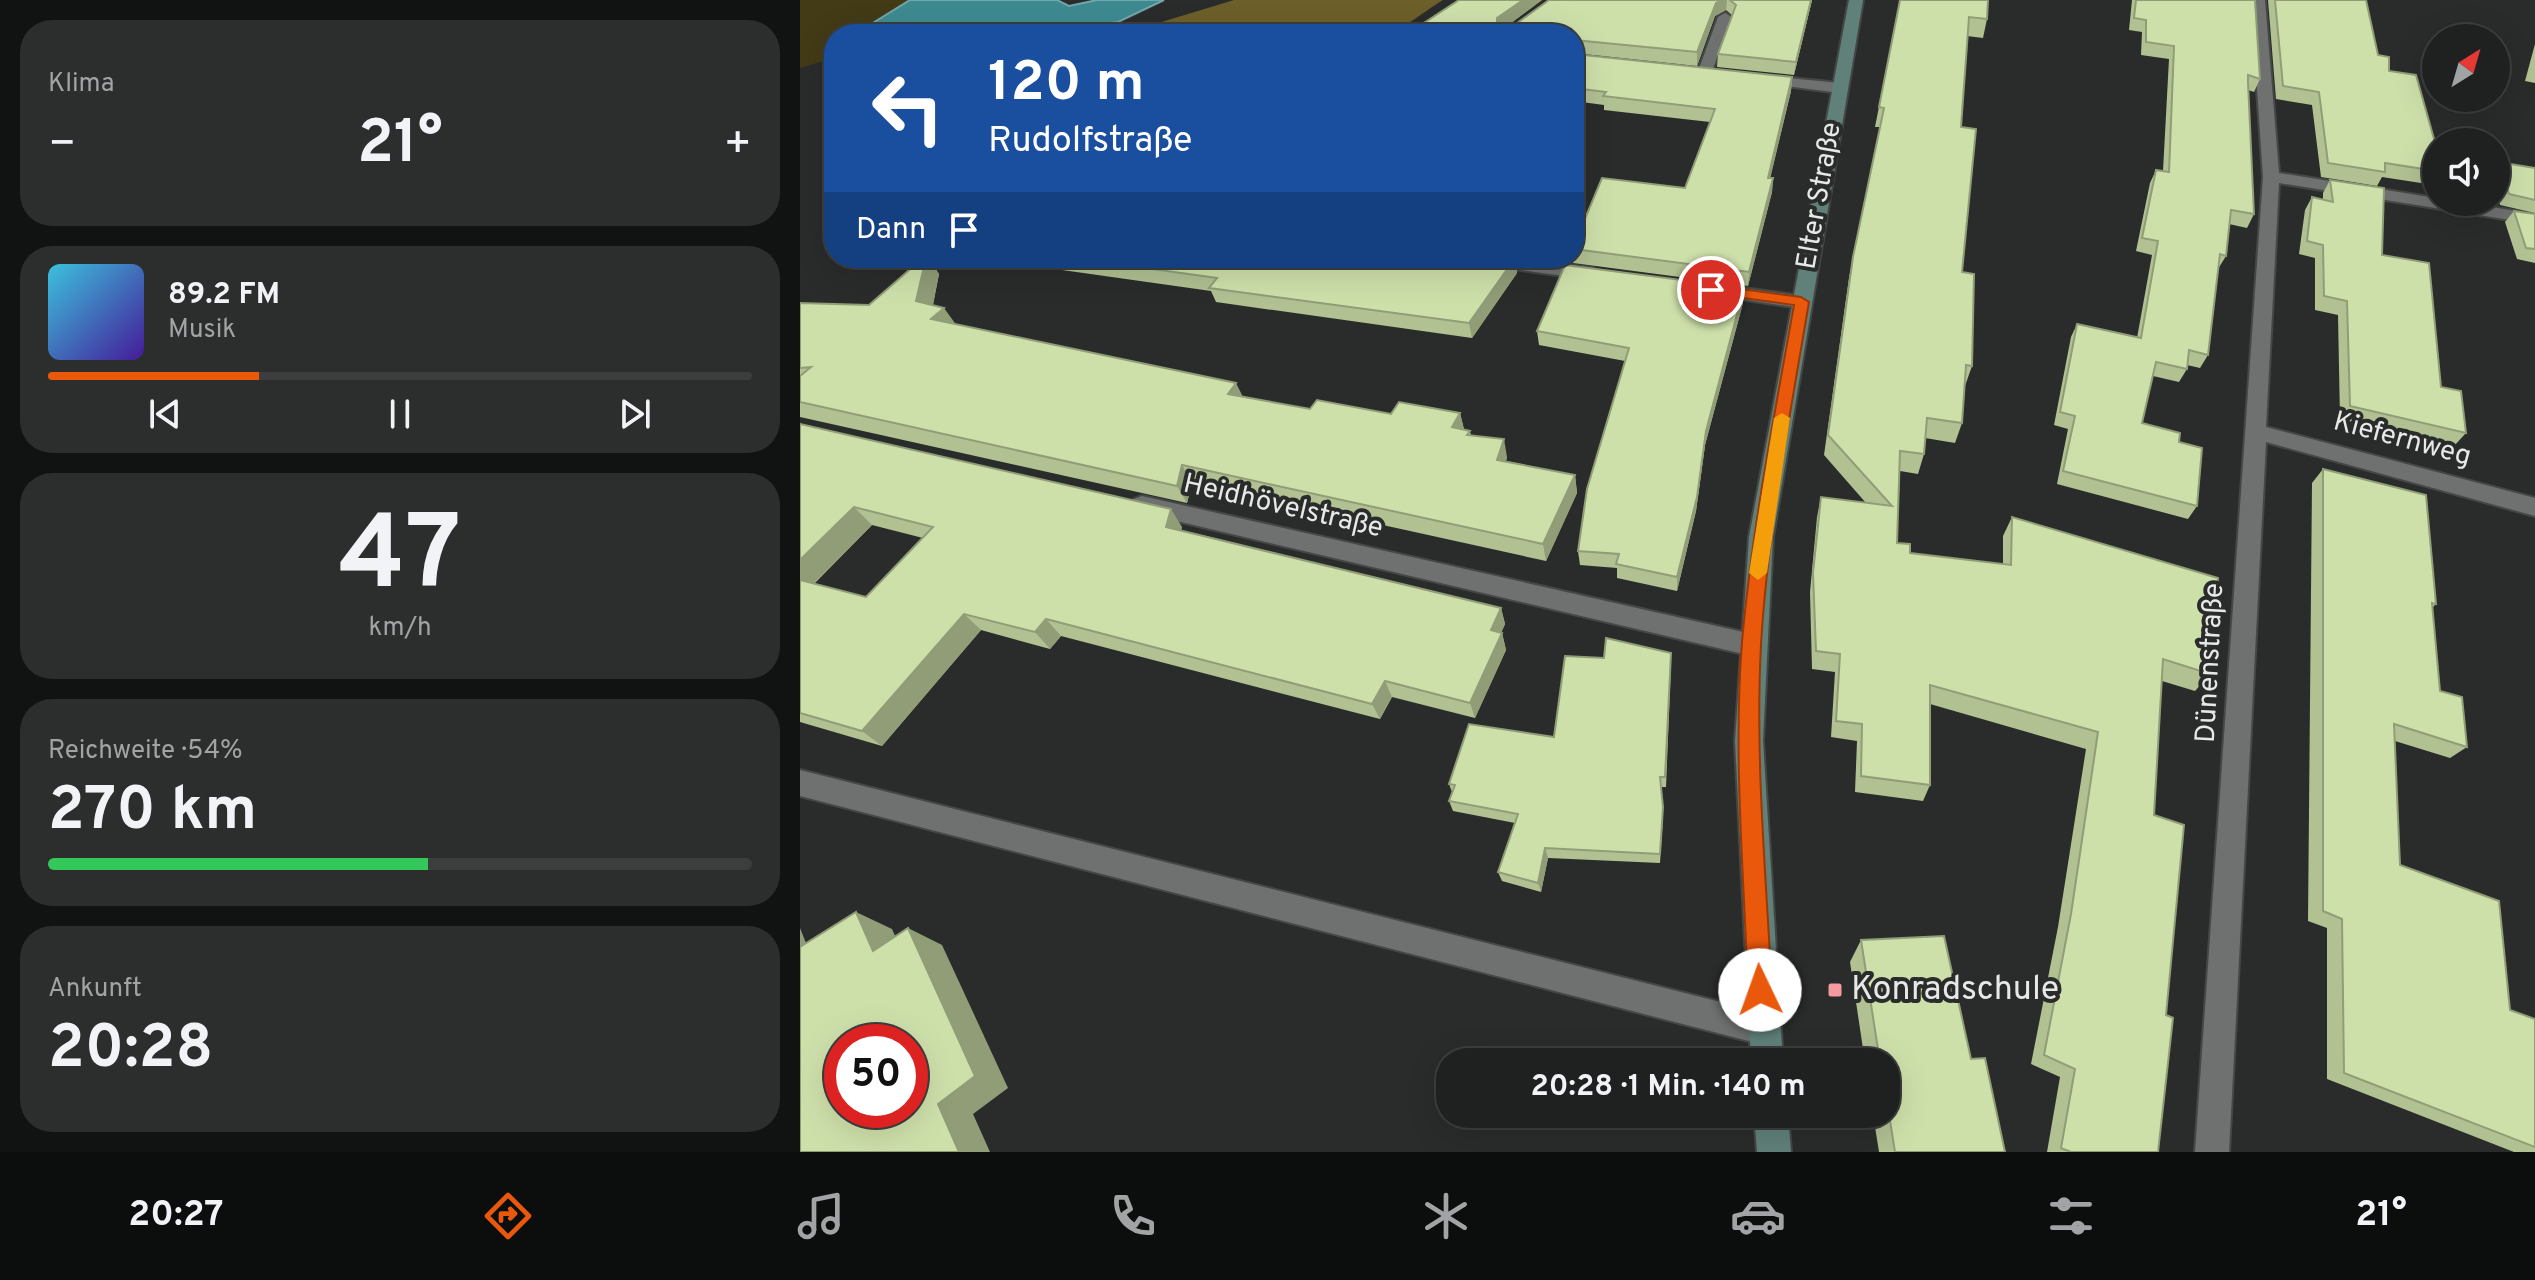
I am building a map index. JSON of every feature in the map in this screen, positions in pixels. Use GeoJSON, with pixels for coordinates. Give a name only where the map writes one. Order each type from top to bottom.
{"type":"FeatureCollection","features":[{"type":"Feature","properties":{"kind":"main road","name":"Elter Straße"},"geometry":{"type":"LineString","coordinates":[[1766,1048],[1749,741],[1752,645],[1761,537],[1856,0]]}},
{"type":"Feature","properties":{"kind":"main road"},"geometry":{"type":"LineString","coordinates":[[1772,1128],[1774,1152]]}},
{"type":"Feature","properties":{"kind":"street","name":"Dünenstraße"},"geometry":{"type":"LineString","coordinates":[[2212,1152],[2271,177],[2258,0]]}},
{"type":"Feature","properties":{"kind":"street"},"geometry":{"type":"LineString","coordinates":[[1703,74],[1725,17]]}},
{"type":"Feature","properties":{"kind":"street"},"geometry":{"type":"LineString","coordinates":[[1741,78],[1840,88]]}},
{"type":"Feature","properties":{"kind":"street"},"geometry":{"type":"LineString","coordinates":[[2271,177],[2535,219]]}},
{"type":"Feature","properties":{"kind":"street"},"geometry":{"type":"LineString","coordinates":[[1544,268],[1611,277]]}},
{"type":"Feature","properties":{"kind":"street"},"geometry":{"type":"LineString","coordinates":[[1691,287],[1801,302]]}},
{"type":"Feature","properties":{"kind":"street","name":"Kiefernweg"},"geometry":{"type":"LineString","coordinates":[[2255,432],[2535,507]]}},
{"type":"Feature","properties":{"kind":"street","name":"Heidhövelstraße"},"geometry":{"type":"LineString","coordinates":[[1122,501],[1752,645]]}},
{"type":"Feature","properties":{"kind":"street"},"geometry":{"type":"LineString","coordinates":[[800,783],[1764,1029]]}},
{"type":"Feature","properties":{"kind":"shaded area"},"geometry":{"type":"Polygon","coordinates":[[[800,0],[948,0],[924,24],[824,24],[824,61],[800,68],[800,0]]]}},
{"type":"Feature","properties":{"kind":"shaded area"},"geometry":{"type":"Polygon","coordinates":[[[1234,0],[1443,0],[1407,24],[1155,24],[1234,0]]]}},
{"type":"Feature","properties":{"kind":"water"},"geometry":{"type":"Polygon","coordinates":[[[910,0],[1057,0],[1069,6],[1097,0],[1164,0],[1118,22],[1104,24],[871,24],[910,0]]]}},
{"type":"Feature","properties":{"kind":"building"},"geometry":{"type":"Polygon","coordinates":[[[1459,0],[1523,0],[1497,18],[1497,23],[1517,23],[1549,0],[1722,0],[1716,3],[1697,52],[1584,41],[1584,24],[1422,24],[1459,0]]]}},
{"type":"Feature","properties":{"kind":"building"},"geometry":{"type":"Polygon","coordinates":[[[1730,0],[1811,0],[1796,62],[1718,54],[1736,5],[1730,0]]]}},
{"type":"Feature","properties":{"kind":"building"},"geometry":{"type":"Polygon","coordinates":[[[1900,0],[1988,0],[1987,19],[1969,17],[1961,127],[1976,129],[1962,272],[1974,274],[1972,366],[1966,365],[1962,423],[1927,418],[1924,454],[1900,451],[1897,543],[1910,544],[1910,553],[2011,565],[2012,517],[2218,578],[2210,674],[2163,659],[2154,815],[2184,825],[2166,1015],[2173,1018],[2158,1152],[2071,1152],[2061,1148],[2075,1069],[2044,1055],[2071,914],[2098,732],[1930,685],[1930,785],[1861,776],[1862,724],[1836,721],[1840,654],[1816,651],[1813,573],[1821,497],[1892,506],[1828,435],[1853,257],[1884,108],[1879,107],[1900,0]]]}},
{"type":"Feature","properties":{"kind":"building"},"geometry":{"type":"Polygon","coordinates":[[[2136,0],[2255,0],[2260,79],[2248,75],[2254,214],[2231,210],[2226,256],[2220,254],[2208,355],[2189,350],[2187,369],[2156,362],[2142,423],[2180,433],[2179,442],[2202,448],[2197,506],[2063,471],[2075,416],[2060,412],[2077,324],[2141,338],[2158,241],[2142,238],[2156,170],[2169,172],[2174,46],[2146,42],[2146,20],[2134,18],[2136,0]]]}},
{"type":"Feature","properties":{"kind":"building"},"geometry":{"type":"Polygon","coordinates":[[[2275,0],[2366,0],[2378,55],[2389,57],[2389,71],[2416,75],[2422,96],[2422,112],[2426,112],[2431,128],[2422,128],[2422,169],[2385,163],[2385,172],[2328,163],[2319,92],[2283,86],[2275,0]]]}},
{"type":"Feature","properties":{"kind":"building"},"geometry":{"type":"Polygon","coordinates":[[[1584,55],[1792,77],[1768,178],[1773,178],[1749,272],[1584,250],[1584,221],[1602,178],[1685,188],[1715,109],[1603,96],[1606,92],[1584,89],[1584,55]]]}},
{"type":"Feature","properties":{"kind":"building"},"geometry":{"type":"Polygon","coordinates":[[[2510,164],[2535,168],[2535,200],[2510,194],[2510,164]]]}},
{"type":"Feature","properties":{"kind":"building"},"geometry":{"type":"Polygon","coordinates":[[[2330,180],[2384,188],[2382,255],[2429,263],[2441,387],[2461,391],[2466,433],[2350,406],[2347,301],[2324,296],[2323,245],[2307,241],[2312,197],[2333,202],[2330,180]]]}},
{"type":"Feature","properties":{"kind":"building"},"geometry":{"type":"Polygon","coordinates":[[[2514,211],[2535,214],[2535,249],[2526,248],[2514,211]]]}},
{"type":"Feature","properties":{"kind":"building"},"geometry":{"type":"Polygon","coordinates":[[[1584,267],[1744,288],[1706,431],[1697,497],[1677,577],[1616,564],[1619,554],[1578,551],[1587,489],[1629,348],[1537,331],[1564,268],[1584,267]]]}},
{"type":"Feature","properties":{"kind":"building"},"geometry":{"type":"Polygon","coordinates":[[[912,268],[924,268],[916,301],[944,308],[931,319],[1236,383],[1228,394],[1310,409],[1317,400],[1391,414],[1399,402],[1460,413],[1452,427],[1470,431],[1467,435],[1504,439],[1497,460],[1575,475],[1543,544],[1182,465],[1177,486],[800,402],[800,376],[811,367],[800,368],[800,303],[869,305],[912,268]]]}},
{"type":"Feature","properties":{"kind":"building"},"geometry":{"type":"Polygon","coordinates":[[[1146,268],[1508,268],[1469,323],[1209,288],[1217,278],[1146,268]]]}},
{"type":"Feature","properties":{"kind":"building"},"geometry":{"type":"Polygon","coordinates":[[[800,424],[1171,509],[1166,527],[1501,608],[1491,630],[1502,633],[1470,703],[1385,681],[1372,704],[1046,619],[1035,632],[964,614],[862,731],[800,713],[800,580],[866,597],[933,527],[854,507],[800,560],[800,424]]]}},
{"type":"Feature","properties":{"kind":"building"},"geometry":{"type":"Polygon","coordinates":[[[2323,469],[2426,495],[2440,691],[2462,697],[2467,747],[2394,724],[2400,865],[2499,901],[2510,1010],[2535,1019],[2535,1147],[2344,1073],[2342,919],[2323,911],[2323,469]]]}},
{"type":"Feature","properties":{"kind":"building"},"geometry":{"type":"Polygon","coordinates":[[[1606,638],[1671,653],[1665,777],[1660,777],[1663,807],[1660,854],[1545,848],[1538,883],[1498,872],[1518,814],[1449,801],[1455,785],[1449,784],[1469,724],[1554,737],[1565,656],[1604,658],[1606,638]]]}},
{"type":"Feature","properties":{"kind":"building"},"geometry":{"type":"Polygon","coordinates":[[[856,912],[873,951],[908,928],[975,1076],[938,1104],[959,1152],[800,1152],[800,947],[856,912]]]}},
{"type":"Feature","properties":{"kind":"building"},"geometry":{"type":"Polygon","coordinates":[[[1944,936],[1971,1059],[1985,1058],[2005,1152],[1895,1152],[1891,1128],[1900,1128],[1900,1048],[1878,1048],[1861,940],[1944,936]]]}},
{"type":"Feature","properties":{"kind":"slow traffic"},"geometry":{"type":"LineString","coordinates":[[1758,573],[1761,537],[1782,418]]}},
{"type":"Feature","properties":{"kind":"place","name":"Konradschule"},"geometry":{"type":"Point","coordinates":[1835,990]}},
{"type":"Feature","properties":{"kind":"route"},"geometry":{"type":"LineString","coordinates":[[1711,290],[1801,302],[1761,537],[1752,645],[1749,741],[1760,990]]}}]}
